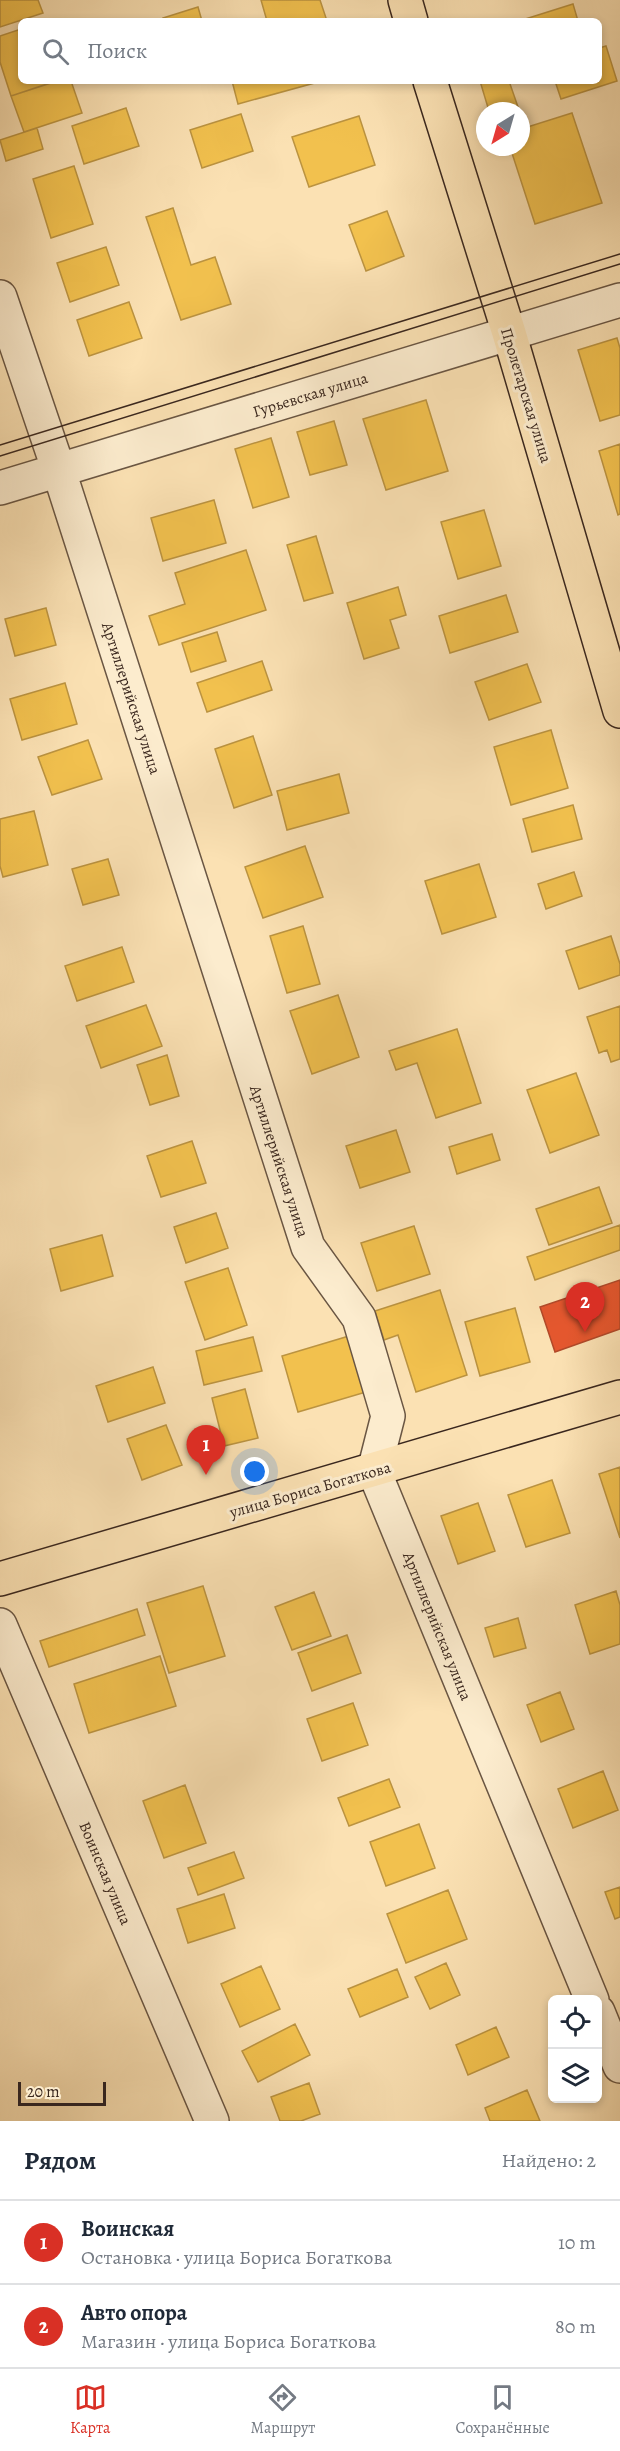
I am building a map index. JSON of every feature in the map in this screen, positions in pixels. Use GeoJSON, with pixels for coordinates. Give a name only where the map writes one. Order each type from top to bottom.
{"type":"FeatureCollection","features":[{"type":"Feature","properties":{"kind":"main road"},"geometry":{"type":"LineString","coordinates":[[405,0],[410,18]]}},
{"type":"Feature","properties":{"kind":"main road","name":"Пролетарская улица"},"geometry":{"type":"LineString","coordinates":[[431,84],[509,333],[620,711]]}},
{"type":"Feature","properties":{"kind":"main road","name":"улица Бориса Богаткова"},"geometry":{"type":"LineString","coordinates":[[0,1579],[620,1397]]}},
{"type":"Feature","properties":{"kind":"street","name":"Артиллерийская улица"},"geometry":{"type":"LineString","coordinates":[[0,297],[59,471],[308,1247],[359,1318],[387,1416],[374,1471],[590,1995]]}},
{"type":"Feature","properties":{"kind":"street","name":"Гурьевская улица"},"geometry":{"type":"LineString","coordinates":[[0,488],[620,300]]}},
{"type":"Feature","properties":{"kind":"street","name":"Воинская улица"},"geometry":{"type":"LineString","coordinates":[[0,1625],[212,2121]]}},
{"type":"Feature","properties":{"kind":"street"},"geometry":{"type":"LineString","coordinates":[[602,2024],[620,2066]]}},
{"type":"Feature","properties":{"kind":"building: Жильё"},"geometry":{"type":"Polygon","coordinates":[[[0,0],[38,0],[43,13],[28,18],[18,18],[18,21],[0,27],[0,0]]]}},
{"type":"Feature","properties":{"kind":"building: Жильё"},"geometry":{"type":"Polygon","coordinates":[[[261,0],[320,0],[326,18],[266,18],[261,0]]]}},
{"type":"Feature","properties":{"kind":"building: Жильё"},"geometry":{"type":"Polygon","coordinates":[[[573,4],[577,18],[529,18],[573,4]]]}},
{"type":"Feature","properties":{"kind":"building: Жильё"},"geometry":{"type":"Polygon","coordinates":[[[198,7],[201,18],[163,18],[198,7]]]}},
{"type":"Feature","properties":{"kind":"building: Жильё"},"geometry":{"type":"Polygon","coordinates":[[[18,30],[18,84],[47,84],[11,96],[0,62],[0,36],[18,30]]]}},
{"type":"Feature","properties":{"kind":"building: Жильё"},"geometry":{"type":"Polygon","coordinates":[[[606,46],[617,81],[561,99],[556,84],[602,84],[602,47],[606,46]]]}},
{"type":"Feature","properties":{"kind":"building: Жильё"},"geometry":{"type":"Polygon","coordinates":[[[48,84],[72,84],[82,113],[24,132],[11,96],[48,84]]]}},
{"type":"Feature","properties":{"kind":"building: Жильё"},"geometry":{"type":"Polygon","coordinates":[[[233,84],[311,84],[238,104],[233,84]]]}},
{"type":"Feature","properties":{"kind":"building: Жильё"},"geometry":{"type":"Polygon","coordinates":[[[481,84],[510,84],[516,102],[486,102],[481,84]]]}},
{"type":"Feature","properties":{"kind":"building: Жильё"},"geometry":{"type":"Polygon","coordinates":[[[126,108],[139,146],[84,164],[72,126],[126,108]]]}},
{"type":"Feature","properties":{"kind":"building: Жильё"},"geometry":{"type":"Polygon","coordinates":[[[572,113],[602,203],[535,224],[513,156],[530,156],[530,126],[572,113]]]}},
{"type":"Feature","properties":{"kind":"building: Жильё"},"geometry":{"type":"Polygon","coordinates":[[[241,114],[253,151],[202,168],[190,130],[241,114]]]}},
{"type":"Feature","properties":{"kind":"building: Жильё"},"geometry":{"type":"Polygon","coordinates":[[[359,116],[375,165],[309,187],[292,137],[359,116]]]}},
{"type":"Feature","properties":{"kind":"building: Жильё"},"geometry":{"type":"Polygon","coordinates":[[[37,128],[43,149],[6,161],[0,140],[37,128]]]}},
{"type":"Feature","properties":{"kind":"building: Жильё"},"geometry":{"type":"Polygon","coordinates":[[[74,166],[93,224],[51,238],[33,179],[74,166]]]}},
{"type":"Feature","properties":{"kind":"building: Жильё"},"geometry":{"type":"Polygon","coordinates":[[[173,208],[191,265],[215,257],[231,304],[181,320],[146,217],[173,208]]]}},
{"type":"Feature","properties":{"kind":"building: Жильё"},"geometry":{"type":"Polygon","coordinates":[[[387,211],[404,256],[366,271],[349,225],[387,211]]]}},
{"type":"Feature","properties":{"kind":"building: Жильё"},"geometry":{"type":"Polygon","coordinates":[[[106,247],[119,285],[70,302],[57,263],[106,247]]]}},
{"type":"Feature","properties":{"kind":"building: Жильё"},"geometry":{"type":"Polygon","coordinates":[[[129,302],[142,338],[89,356],[77,320],[129,302]]]}},
{"type":"Feature","properties":{"kind":"building: Жильё"},"geometry":{"type":"Polygon","coordinates":[[[617,338],[620,348],[620,415],[600,421],[578,350],[617,338]]]}},
{"type":"Feature","properties":{"kind":"building: Жильё"},"geometry":{"type":"Polygon","coordinates":[[[426,400],[448,471],[386,490],[363,419],[426,400]]]}},
{"type":"Feature","properties":{"kind":"building: Жильё"},"geometry":{"type":"Polygon","coordinates":[[[334,421],[347,465],[310,475],[297,432],[334,421]]]}},
{"type":"Feature","properties":{"kind":"building: Жильё"},"geometry":{"type":"Polygon","coordinates":[[[271,438],[289,497],[253,508],[235,449],[271,438]]]}},
{"type":"Feature","properties":{"kind":"building: Жильё"},"geometry":{"type":"Polygon","coordinates":[[[620,444],[620,514],[618,515],[599,451],[620,444]]]}},
{"type":"Feature","properties":{"kind":"building: Жильё"},"geometry":{"type":"Polygon","coordinates":[[[214,500],[226,543],[163,561],[151,518],[214,500]]]}},
{"type":"Feature","properties":{"kind":"building: Жильё"},"geometry":{"type":"Polygon","coordinates":[[[484,510],[501,566],[458,579],[441,522],[484,510]]]}},
{"type":"Feature","properties":{"kind":"building: Жильё"},"geometry":{"type":"Polygon","coordinates":[[[316,536],[333,593],[304,601],[287,545],[316,536]]]}},
{"type":"Feature","properties":{"kind":"building: Жильё"},"geometry":{"type":"Polygon","coordinates":[[[246,550],[266,610],[159,645],[149,616],[185,604],[175,573],[246,550]]]}},
{"type":"Feature","properties":{"kind":"building: Жильё"},"geometry":{"type":"Polygon","coordinates":[[[398,587],[406,615],[390,620],[399,648],[364,659],[347,603],[398,587]]]}},
{"type":"Feature","properties":{"kind":"building: Жильё"},"geometry":{"type":"Polygon","coordinates":[[[506,595],[518,632],[450,653],[439,616],[506,595]]]}},
{"type":"Feature","properties":{"kind":"building: Жильё"},"geometry":{"type":"Polygon","coordinates":[[[46,608],[56,645],[15,656],[5,619],[46,608]]]}},
{"type":"Feature","properties":{"kind":"building: Жильё"},"geometry":{"type":"Polygon","coordinates":[[[217,632],[226,661],[191,672],[182,643],[217,632]]]}},
{"type":"Feature","properties":{"kind":"building: Жильё"},"geometry":{"type":"Polygon","coordinates":[[[262,661],[272,690],[207,712],[197,683],[262,661]]]}},
{"type":"Feature","properties":{"kind":"building: Жильё"},"geometry":{"type":"Polygon","coordinates":[[[527,664],[541,702],[489,720],[475,682],[527,664]]]}},
{"type":"Feature","properties":{"kind":"building: Жильё"},"geometry":{"type":"Polygon","coordinates":[[[65,683],[77,724],[22,740],[10,699],[65,683]]]}},
{"type":"Feature","properties":{"kind":"building: Жильё"},"geometry":{"type":"Polygon","coordinates":[[[551,730],[568,788],[511,805],[494,747],[551,730]]]}},
{"type":"Feature","properties":{"kind":"building: Жильё"},"geometry":{"type":"Polygon","coordinates":[[[253,736],[272,795],[234,808],[215,749],[253,736]]]}},
{"type":"Feature","properties":{"kind":"building: Жильё"},"geometry":{"type":"Polygon","coordinates":[[[88,740],[102,779],[52,795],[38,757],[88,740]]]}},
{"type":"Feature","properties":{"kind":"building: Жильё"},"geometry":{"type":"Polygon","coordinates":[[[339,774],[349,813],[287,830],[277,791],[339,774]]]}},
{"type":"Feature","properties":{"kind":"building: Жильё"},"geometry":{"type":"Polygon","coordinates":[[[573,805],[582,839],[532,852],[523,819],[573,805]]]}},
{"type":"Feature","properties":{"kind":"building: Жильё"},"geometry":{"type":"Polygon","coordinates":[[[34,811],[48,865],[3,877],[0,866],[0,819],[34,811]]]}},
{"type":"Feature","properties":{"kind":"building: Жильё"},"geometry":{"type":"Polygon","coordinates":[[[305,846],[323,897],[263,918],[245,867],[305,846]]]}},
{"type":"Feature","properties":{"kind":"building: Жильё"},"geometry":{"type":"Polygon","coordinates":[[[108,859],[119,895],[83,905],[72,869],[108,859]]]}},
{"type":"Feature","properties":{"kind":"building: Жильё"},"geometry":{"type":"Polygon","coordinates":[[[479,864],[496,917],[442,934],[425,881],[479,864]]]}},
{"type":"Feature","properties":{"kind":"building: Жильё"},"geometry":{"type":"Polygon","coordinates":[[[574,872],[582,896],[546,909],[538,884],[574,872]]]}},
{"type":"Feature","properties":{"kind":"building: Жильё"},"geometry":{"type":"Polygon","coordinates":[[[303,926],[320,984],[287,993],[270,936],[303,926]]]}},
{"type":"Feature","properties":{"kind":"building: Жильё"},"geometry":{"type":"Polygon","coordinates":[[[611,936],[620,964],[620,975],[579,989],[566,951],[611,936]]]}},
{"type":"Feature","properties":{"kind":"building: Жильё"},"geometry":{"type":"Polygon","coordinates":[[[122,947],[134,982],[77,1001],[65,966],[122,947]]]}},
{"type":"Feature","properties":{"kind":"building: Жильё"},"geometry":{"type":"Polygon","coordinates":[[[338,995],[359,1057],[312,1074],[290,1011],[338,995]]]}},
{"type":"Feature","properties":{"kind":"building: Жильё"},"geometry":{"type":"Polygon","coordinates":[[[146,1005],[162,1046],[101,1068],[86,1026],[146,1005]]]}},
{"type":"Feature","properties":{"kind":"building: Жильё"},"geometry":{"type":"Polygon","coordinates":[[[620,1006],[620,1059],[611,1062],[607,1050],[599,1053],[587,1017],[620,1006]]]}},
{"type":"Feature","properties":{"kind":"building: Жильё"},"geometry":{"type":"Polygon","coordinates":[[[457,1029],[481,1103],[436,1118],[417,1063],[396,1070],[389,1051],[457,1029]]]}},
{"type":"Feature","properties":{"kind":"building: Жильё"},"geometry":{"type":"Polygon","coordinates":[[[167,1055],[179,1096],[150,1105],[137,1065],[167,1055]]]}},
{"type":"Feature","properties":{"kind":"building: Жильё"},"geometry":{"type":"Polygon","coordinates":[[[576,1073],[599,1135],[550,1153],[527,1090],[576,1073]]]}},
{"type":"Feature","properties":{"kind":"building: Жильё"},"geometry":{"type":"Polygon","coordinates":[[[396,1130],[410,1172],[360,1188],[346,1146],[396,1130]]]}},
{"type":"Feature","properties":{"kind":"building: Жильё"},"geometry":{"type":"Polygon","coordinates":[[[492,1134],[500,1160],[457,1174],[449,1147],[492,1134]]]}},
{"type":"Feature","properties":{"kind":"building: Жильё"},"geometry":{"type":"Polygon","coordinates":[[[192,1141],[206,1183],[161,1197],[147,1156],[192,1141]]]}},
{"type":"Feature","properties":{"kind":"building: Жильё"},"geometry":{"type":"Polygon","coordinates":[[[599,1187],[612,1223],[549,1245],[536,1209],[599,1187]]]}},
{"type":"Feature","properties":{"kind":"building: Жильё"},"geometry":{"type":"Polygon","coordinates":[[[216,1213],[228,1248],[186,1263],[174,1227],[216,1213]]]}},
{"type":"Feature","properties":{"kind":"building: Жильё"},"geometry":{"type":"Polygon","coordinates":[[[620,1225],[620,1250],[535,1280],[527,1257],[620,1225]]]}},
{"type":"Feature","properties":{"kind":"building: Жильё"},"geometry":{"type":"Polygon","coordinates":[[[414,1226],[430,1274],[377,1291],[361,1243],[414,1226]]]}},
{"type":"Feature","properties":{"kind":"building: Жильё"},"geometry":{"type":"Polygon","coordinates":[[[102,1235],[113,1276],[61,1291],[50,1249],[102,1235]]]}},
{"type":"Feature","properties":{"kind":"building: Жильё"},"geometry":{"type":"Polygon","coordinates":[[[228,1268],[247,1325],[205,1340],[185,1282],[228,1268]]]}},
{"type":"Feature","properties":{"kind":"building: Жильё"},"geometry":{"type":"Polygon","coordinates":[[[440,1290],[467,1375],[416,1392],[398,1335],[384,1340],[375,1311],[440,1290]]]}},
{"type":"Feature","properties":{"kind":"building: Жильё"},"geometry":{"type":"Polygon","coordinates":[[[515,1308],[530,1362],[480,1376],[465,1322],[515,1308]]]}},
{"type":"Feature","properties":{"kind":"building: Жильё"},"geometry":{"type":"Polygon","coordinates":[[[349,1336],[366,1392],[298,1412],[282,1356],[349,1336]]]}},
{"type":"Feature","properties":{"kind":"building: Жильё"},"geometry":{"type":"Polygon","coordinates":[[[253,1337],[262,1371],[204,1385],[196,1351],[253,1337]]]}},
{"type":"Feature","properties":{"kind":"building: Жильё"},"geometry":{"type":"Polygon","coordinates":[[[153,1367],[165,1403],[108,1422],[96,1386],[153,1367]]]}},
{"type":"Feature","properties":{"kind":"building: Жильё"},"geometry":{"type":"Polygon","coordinates":[[[245,1389],[258,1438],[224,1446],[212,1398],[245,1389]]]}},
{"type":"Feature","properties":{"kind":"building: Жильё"},"geometry":{"type":"Polygon","coordinates":[[[166,1425],[182,1465],[142,1480],[127,1439],[166,1425]]]}},
{"type":"Feature","properties":{"kind":"building: Жильё"},"geometry":{"type":"Polygon","coordinates":[[[620,1467],[620,1538],[599,1474],[620,1467]]]}},
{"type":"Feature","properties":{"kind":"building: Жильё"},"geometry":{"type":"Polygon","coordinates":[[[552,1480],[570,1533],[526,1547],[508,1495],[552,1480]]]}},
{"type":"Feature","properties":{"kind":"building: Жильё"},"geometry":{"type":"Polygon","coordinates":[[[478,1503],[495,1551],[458,1564],[441,1516],[478,1503]]]}},
{"type":"Feature","properties":{"kind":"building: Жильё"},"geometry":{"type":"Polygon","coordinates":[[[203,1586],[225,1656],[169,1673],[147,1603],[203,1586]]]}},
{"type":"Feature","properties":{"kind":"building: Жильё"},"geometry":{"type":"Polygon","coordinates":[[[616,1591],[620,1605],[620,1644],[590,1654],[575,1605],[616,1591]]]}},
{"type":"Feature","properties":{"kind":"building: Жильё"},"geometry":{"type":"Polygon","coordinates":[[[314,1592],[331,1636],[292,1650],[275,1607],[314,1592]]]}},
{"type":"Feature","properties":{"kind":"building: Жильё"},"geometry":{"type":"Polygon","coordinates":[[[137,1609],[145,1635],[49,1667],[40,1641],[137,1609]]]}},
{"type":"Feature","properties":{"kind":"building: Жильё"},"geometry":{"type":"Polygon","coordinates":[[[518,1618],[526,1648],[494,1657],[485,1628],[518,1618]]]}},
{"type":"Feature","properties":{"kind":"building: Жильё"},"geometry":{"type":"Polygon","coordinates":[[[347,1635],[361,1673],[312,1691],[298,1653],[347,1635]]]}},
{"type":"Feature","properties":{"kind":"building: Жильё"},"geometry":{"type":"Polygon","coordinates":[[[160,1656],[176,1706],[89,1733],[74,1684],[160,1656]]]}},
{"type":"Feature","properties":{"kind":"building: Жильё"},"geometry":{"type":"Polygon","coordinates":[[[560,1692],[574,1729],[541,1742],[527,1705],[560,1692]]]}},
{"type":"Feature","properties":{"kind":"building: Жильё"},"geometry":{"type":"Polygon","coordinates":[[[353,1703],[368,1745],[322,1761],[307,1719],[353,1703]]]}},
{"type":"Feature","properties":{"kind":"building: Жильё"},"geometry":{"type":"Polygon","coordinates":[[[603,1771],[618,1810],[573,1828],[558,1789],[603,1771]]]}},
{"type":"Feature","properties":{"kind":"building: Жильё"},"geometry":{"type":"Polygon","coordinates":[[[389,1779],[400,1807],[349,1826],[338,1798],[389,1779]]]}},
{"type":"Feature","properties":{"kind":"building: Жильё"},"geometry":{"type":"Polygon","coordinates":[[[185,1785],[206,1843],[164,1858],[143,1801],[185,1785]]]}},
{"type":"Feature","properties":{"kind":"building: Жильё"},"geometry":{"type":"Polygon","coordinates":[[[419,1824],[435,1868],[386,1886],[370,1842],[419,1824]]]}},
{"type":"Feature","properties":{"kind":"building: Жильё"},"geometry":{"type":"Polygon","coordinates":[[[234,1852],[244,1878],[198,1895],[188,1868],[234,1852]]]}},
{"type":"Feature","properties":{"kind":"building: Жильё"},"geometry":{"type":"Polygon","coordinates":[[[620,1887],[620,1917],[615,1919],[605,1892],[620,1887]]]}},
{"type":"Feature","properties":{"kind":"building: Жильё"},"geometry":{"type":"Polygon","coordinates":[[[448,1890],[467,1939],[406,1963],[387,1914],[448,1890]]]}},
{"type":"Feature","properties":{"kind":"building: Жильё"},"geometry":{"type":"Polygon","coordinates":[[[224,1894],[235,1928],[188,1943],[177,1909],[224,1894]]]}},
{"type":"Feature","properties":{"kind":"building: Жильё"},"geometry":{"type":"Polygon","coordinates":[[[446,1963],[460,1995],[430,2009],[415,1977],[446,1963]]]}},
{"type":"Feature","properties":{"kind":"building: Жильё"},"geometry":{"type":"Polygon","coordinates":[[[261,1966],[280,2009],[240,2027],[221,1984],[261,1966]]]}},
{"type":"Feature","properties":{"kind":"building: Жильё"},"geometry":{"type":"Polygon","coordinates":[[[397,1969],[408,1997],[360,2017],[348,1989],[397,1969]]]}},
{"type":"Feature","properties":{"kind":"building: Жильё"},"geometry":{"type":"Polygon","coordinates":[[[295,2024],[310,2055],[258,2082],[242,2051],[295,2024]]]}},
{"type":"Feature","properties":{"kind":"building: Жильё"},"geometry":{"type":"Polygon","coordinates":[[[496,2027],[509,2057],[468,2075],[456,2045],[496,2027]]]}},
{"type":"Feature","properties":{"kind":"building: Жильё"},"geometry":{"type":"Polygon","coordinates":[[[309,2083],[320,2114],[301,2121],[280,2121],[271,2097],[309,2083]]]}},
{"type":"Feature","properties":{"kind":"building: Жильё"},"geometry":{"type":"Polygon","coordinates":[[[527,2090],[540,2121],[490,2121],[485,2108],[527,2090]]]}},
{"type":"Feature","properties":{"kind":"building: Торговля"},"geometry":{"type":"Polygon","coordinates":[[[620,1280],[620,1329],[555,1352],[540,1307],[620,1280]]]}},
{"type":"Feature","properties":{"kind":"tram line"},"geometry":{"type":"LineString","coordinates":[[0,445],[620,254]]}},
{"type":"Feature","properties":{"kind":"tram line"},"geometry":{"type":"LineString","coordinates":[[0,456],[620,264]]}},
{"type":"Feature","properties":{"kind":"place","name":"Авто опора"},"geometry":{"type":"Point","coordinates":[585,1332]}},
{"type":"Feature","properties":{"kind":"place","name":"Воинская"},"geometry":{"type":"Point","coordinates":[206,1475]}}]}
